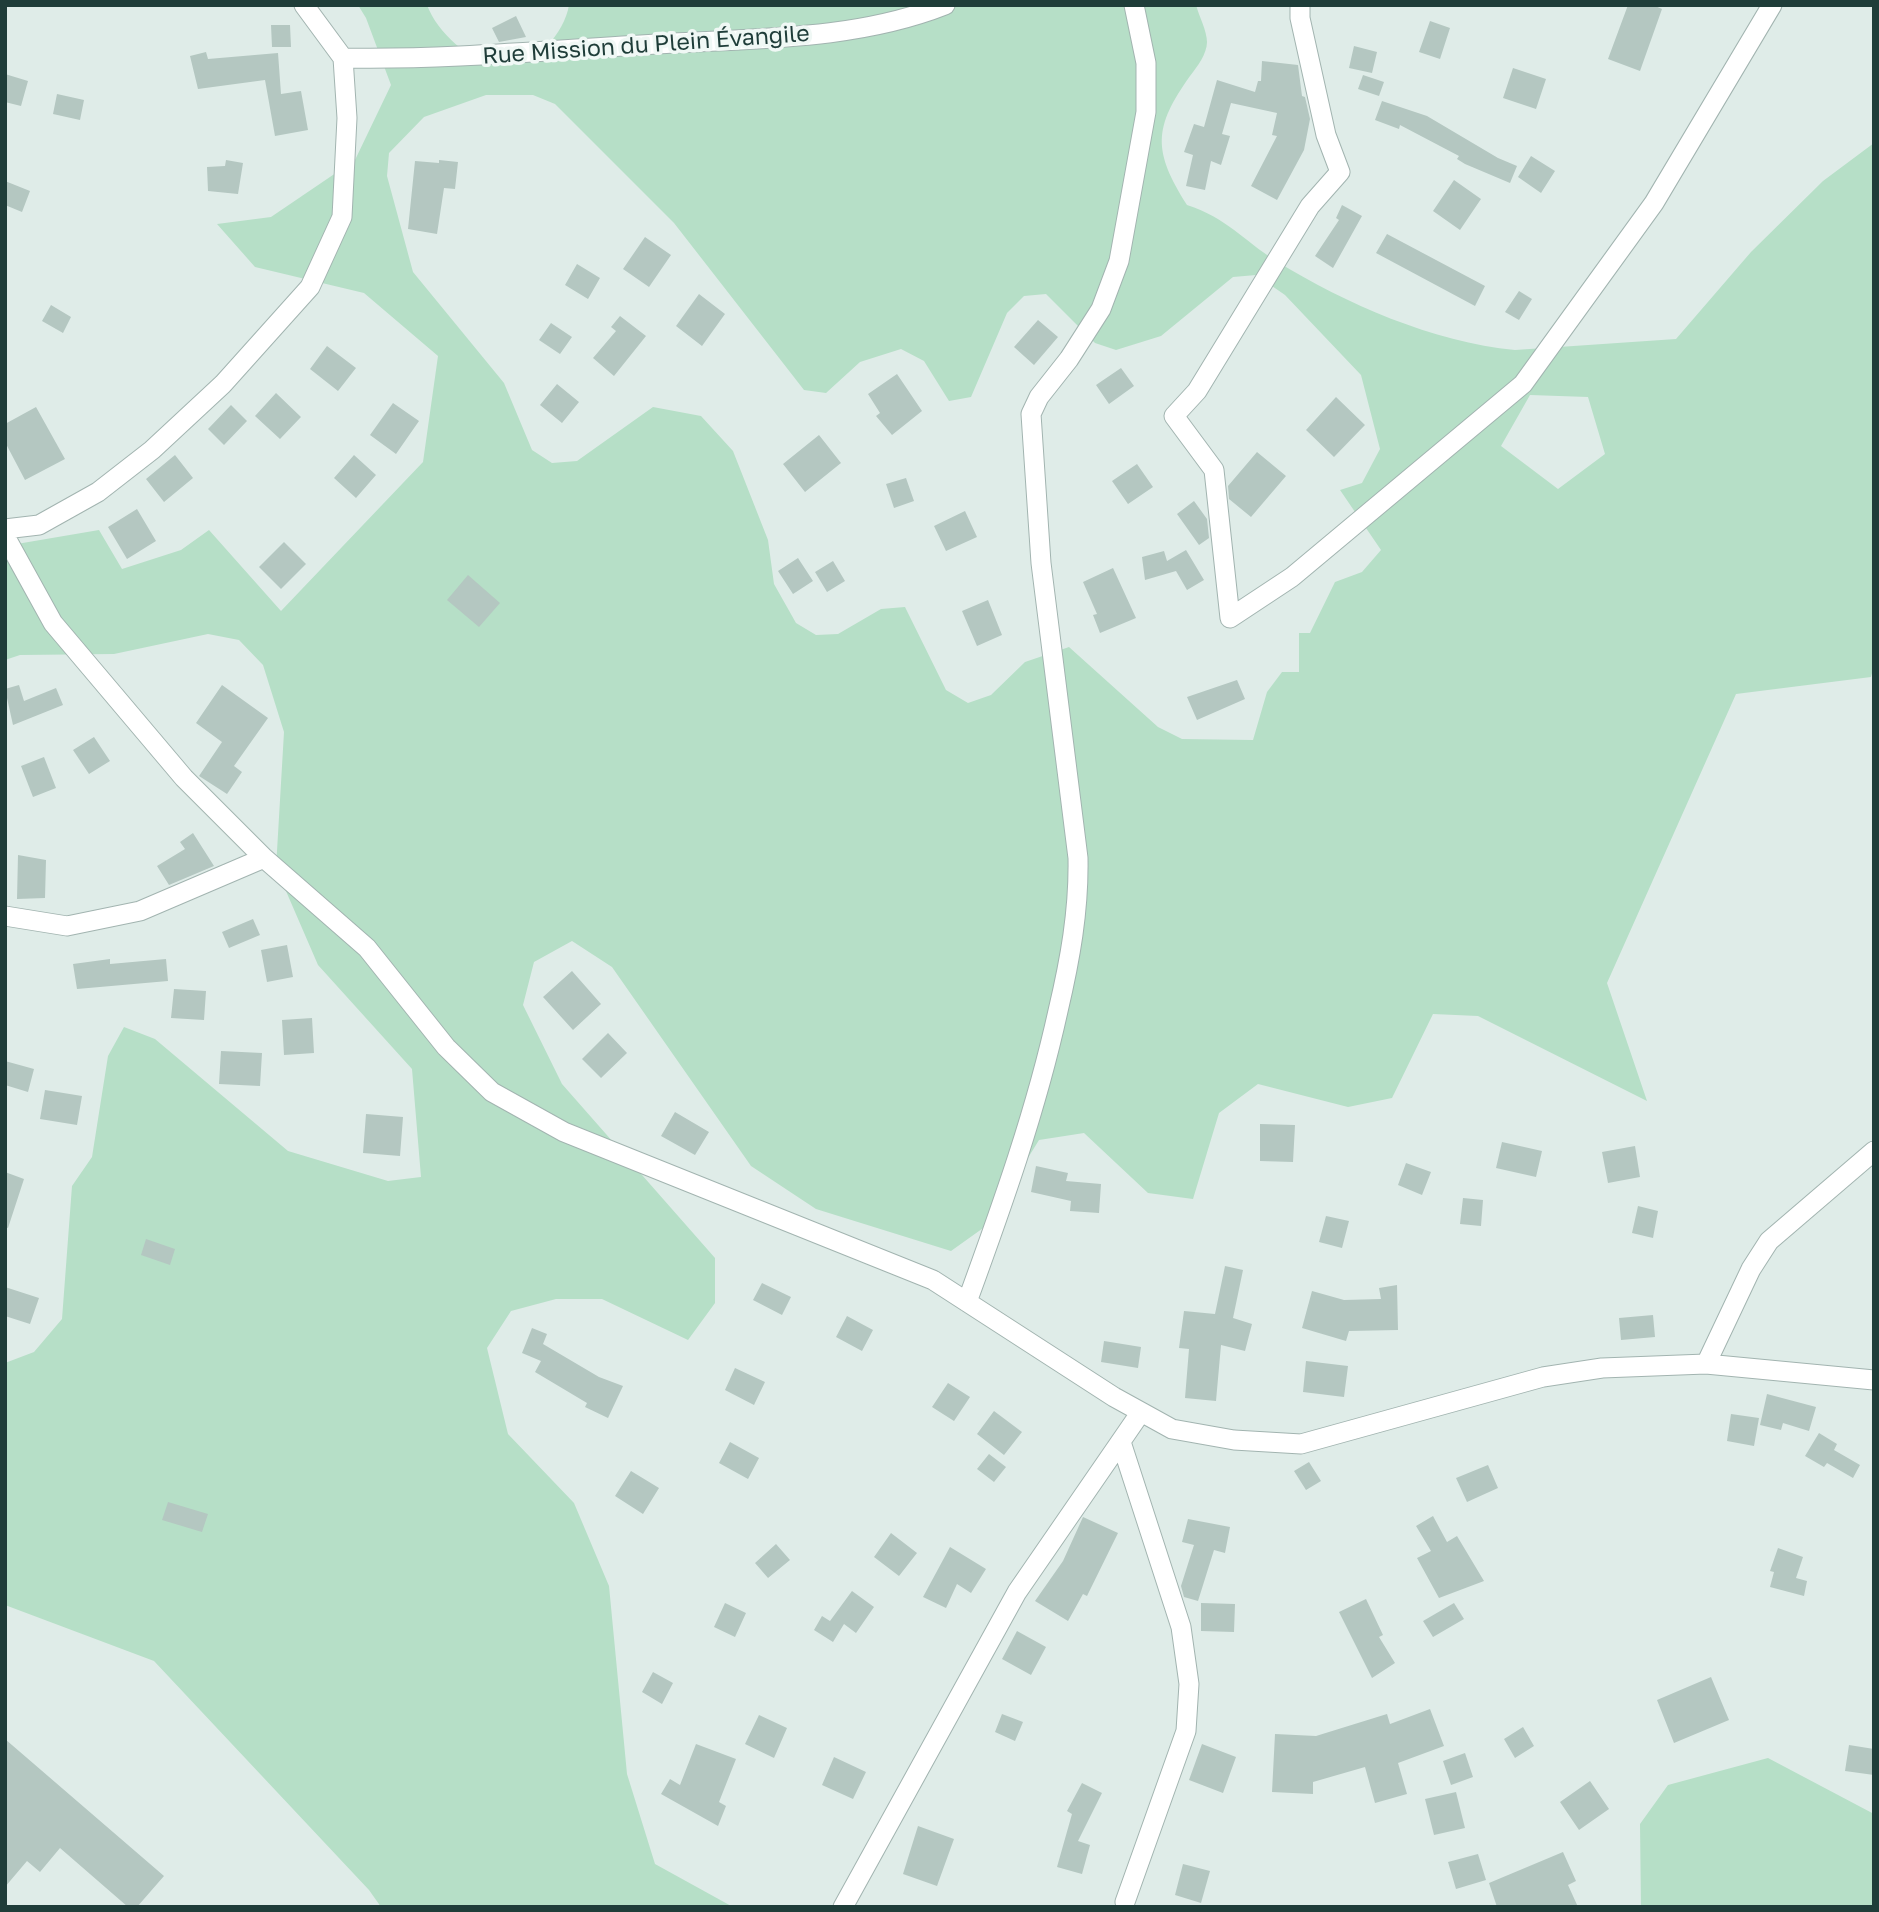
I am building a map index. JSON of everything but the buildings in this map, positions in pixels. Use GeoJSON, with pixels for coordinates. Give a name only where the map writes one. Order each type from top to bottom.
{"type":"FeatureCollection","features":[{"type":"Feature","properties":{"kind":"street"},"geometry":{"type":"LineString","coordinates":[[5,529],[39,525],[98,492],[152,450],[222,384],[310,287],[342,217],[347,118],[343,58],[304,5]]}},
{"type":"Feature","properties":{"kind":"street","name":"Rue Mission du Plein Évangile"},"geometry":{"type":"LineString","coordinates":[[343,58],[512,55],[838,33],[925,13],[945,5]]}},
{"type":"Feature","properties":{"kind":"street"},"geometry":{"type":"LineString","coordinates":[[967,1302],[1025,1142],[1050,1047],[1079,901],[1078,858],[1041,563],[1031,414],[1039,397],[1069,359],[1101,309],[1119,261],[1146,112],[1146,63],[1134,5]]}},
{"type":"Feature","properties":{"kind":"street"},"geometry":{"type":"LineString","coordinates":[[1300,5],[1300,18],[1326,135],[1340,172],[1310,206],[1197,391],[1174,416],[1214,470],[1230,618],[1292,577],[1523,384],[1654,203],[1772,5]]}},
{"type":"Feature","properties":{"kind":"street"},"geometry":{"type":"LineString","coordinates":[[5,536],[53,624],[184,778],[264,858],[368,948],[446,1047],[492,1092],[564,1132],[933,1280],[1172,1429],[1234,1440],[1301,1444],[1543,1377],[1602,1368],[1706,1364],[1874,1380]]}},
{"type":"Feature","properties":{"kind":"street"},"geometry":{"type":"LineString","coordinates":[[5,916],[67,926],[140,911],[264,858]]}},
{"type":"Feature","properties":{"kind":"street"},"geometry":{"type":"LineString","coordinates":[[1706,1364],[1751,1269],[1769,1241],[1874,1151]]}},
{"type":"Feature","properties":{"kind":"street"},"geometry":{"type":"LineString","coordinates":[[842,1907],[1017,1592],[1142,1412]]}},
{"type":"Feature","properties":{"kind":"street"},"geometry":{"type":"LineString","coordinates":[[1121,1442],[1181,1627],[1189,1684],[1186,1731],[1125,1902]]}},
{"type":"Feature","properties":{"kind":"green space"},"geometry":{"type":"Polygon","coordinates":[[[358,5],[427,5],[438,25],[467,52],[489,63],[513,65],[535,55],[554,38],[569,5],[1196,5],[1206,33],[1207,47],[1169,110],[1162,140],[1168,169],[1187,205],[1213,216],[1303,277],[1361,306],[1391,319],[1453,339],[1515,350],[1676,339],[1751,252],[1823,181],[1874,143],[1874,665],[1871,677],[1736,694],[1607,983],[1647,1101],[1478,1016],[1433,1014],[1392,1098],[1348,1107],[1258,1084],[1219,1113],[1193,1199],[1148,1193],[1084,1133],[1039,1140],[986,1226],[951,1251],[816,1209],[751,1166],[612,967],[572,941],[534,962],[523,1005],[562,1084],[715,1258],[715,1303],[688,1340],[602,1299],[556,1299],[511,1311],[487,1348],[508,1434],[574,1503],[609,1586],[627,1774],[655,1864],[733,1907],[381,1907],[369,1890],[154,1661],[5,1605],[5,1363],[34,1352],[62,1319],[72,1186],[92,1157],[108,1056],[124,1027],[155,1039],[288,1151],[388,1181],[421,1177],[412,1069],[318,965],[276,868],[284,732],[263,665],[239,640],[208,634],[114,654],[20,655],[5,660],[5,546],[99,530],[122,569],[181,550],[209,530],[281,611],[423,462],[438,356],[364,293],[255,267],[217,224],[271,217],[355,160],[391,85],[366,18],[358,5]],[[486,95],[424,117],[389,153],[387,176],[413,272],[504,383],[532,450],[552,463],[577,461],[653,407],[701,416],[733,451],[768,540],[774,584],[796,623],[816,635],[838,634],[881,609],[905,607],[946,690],[968,703],[991,695],[1025,662],[1069,647],[1158,727],[1182,739],[1253,740],[1267,692],[1282,672],[1299,672],[1299,633],[1310,633],[1335,582],[1362,572],[1381,550],[1340,490],[1362,483],[1380,449],[1361,375],[1285,295],[1256,275],[1233,277],[1161,336],[1116,350],[1095,343],[1046,294],[1024,296],[1007,313],[971,397],[949,401],[924,361],[901,349],[860,362],[826,393],[804,390],[674,223],[555,104],[533,95],[486,95]],[[1530,395],[1501,446],[1558,489],[1605,454],[1588,397],[1530,395]]]}},
{"type":"Feature","properties":{"kind":"green space"},"geometry":{"type":"Polygon","coordinates":[[[1768,1758],[1874,1814],[1874,1907],[1641,1907],[1640,1824],[1668,1785],[1768,1758]]]}}]}
